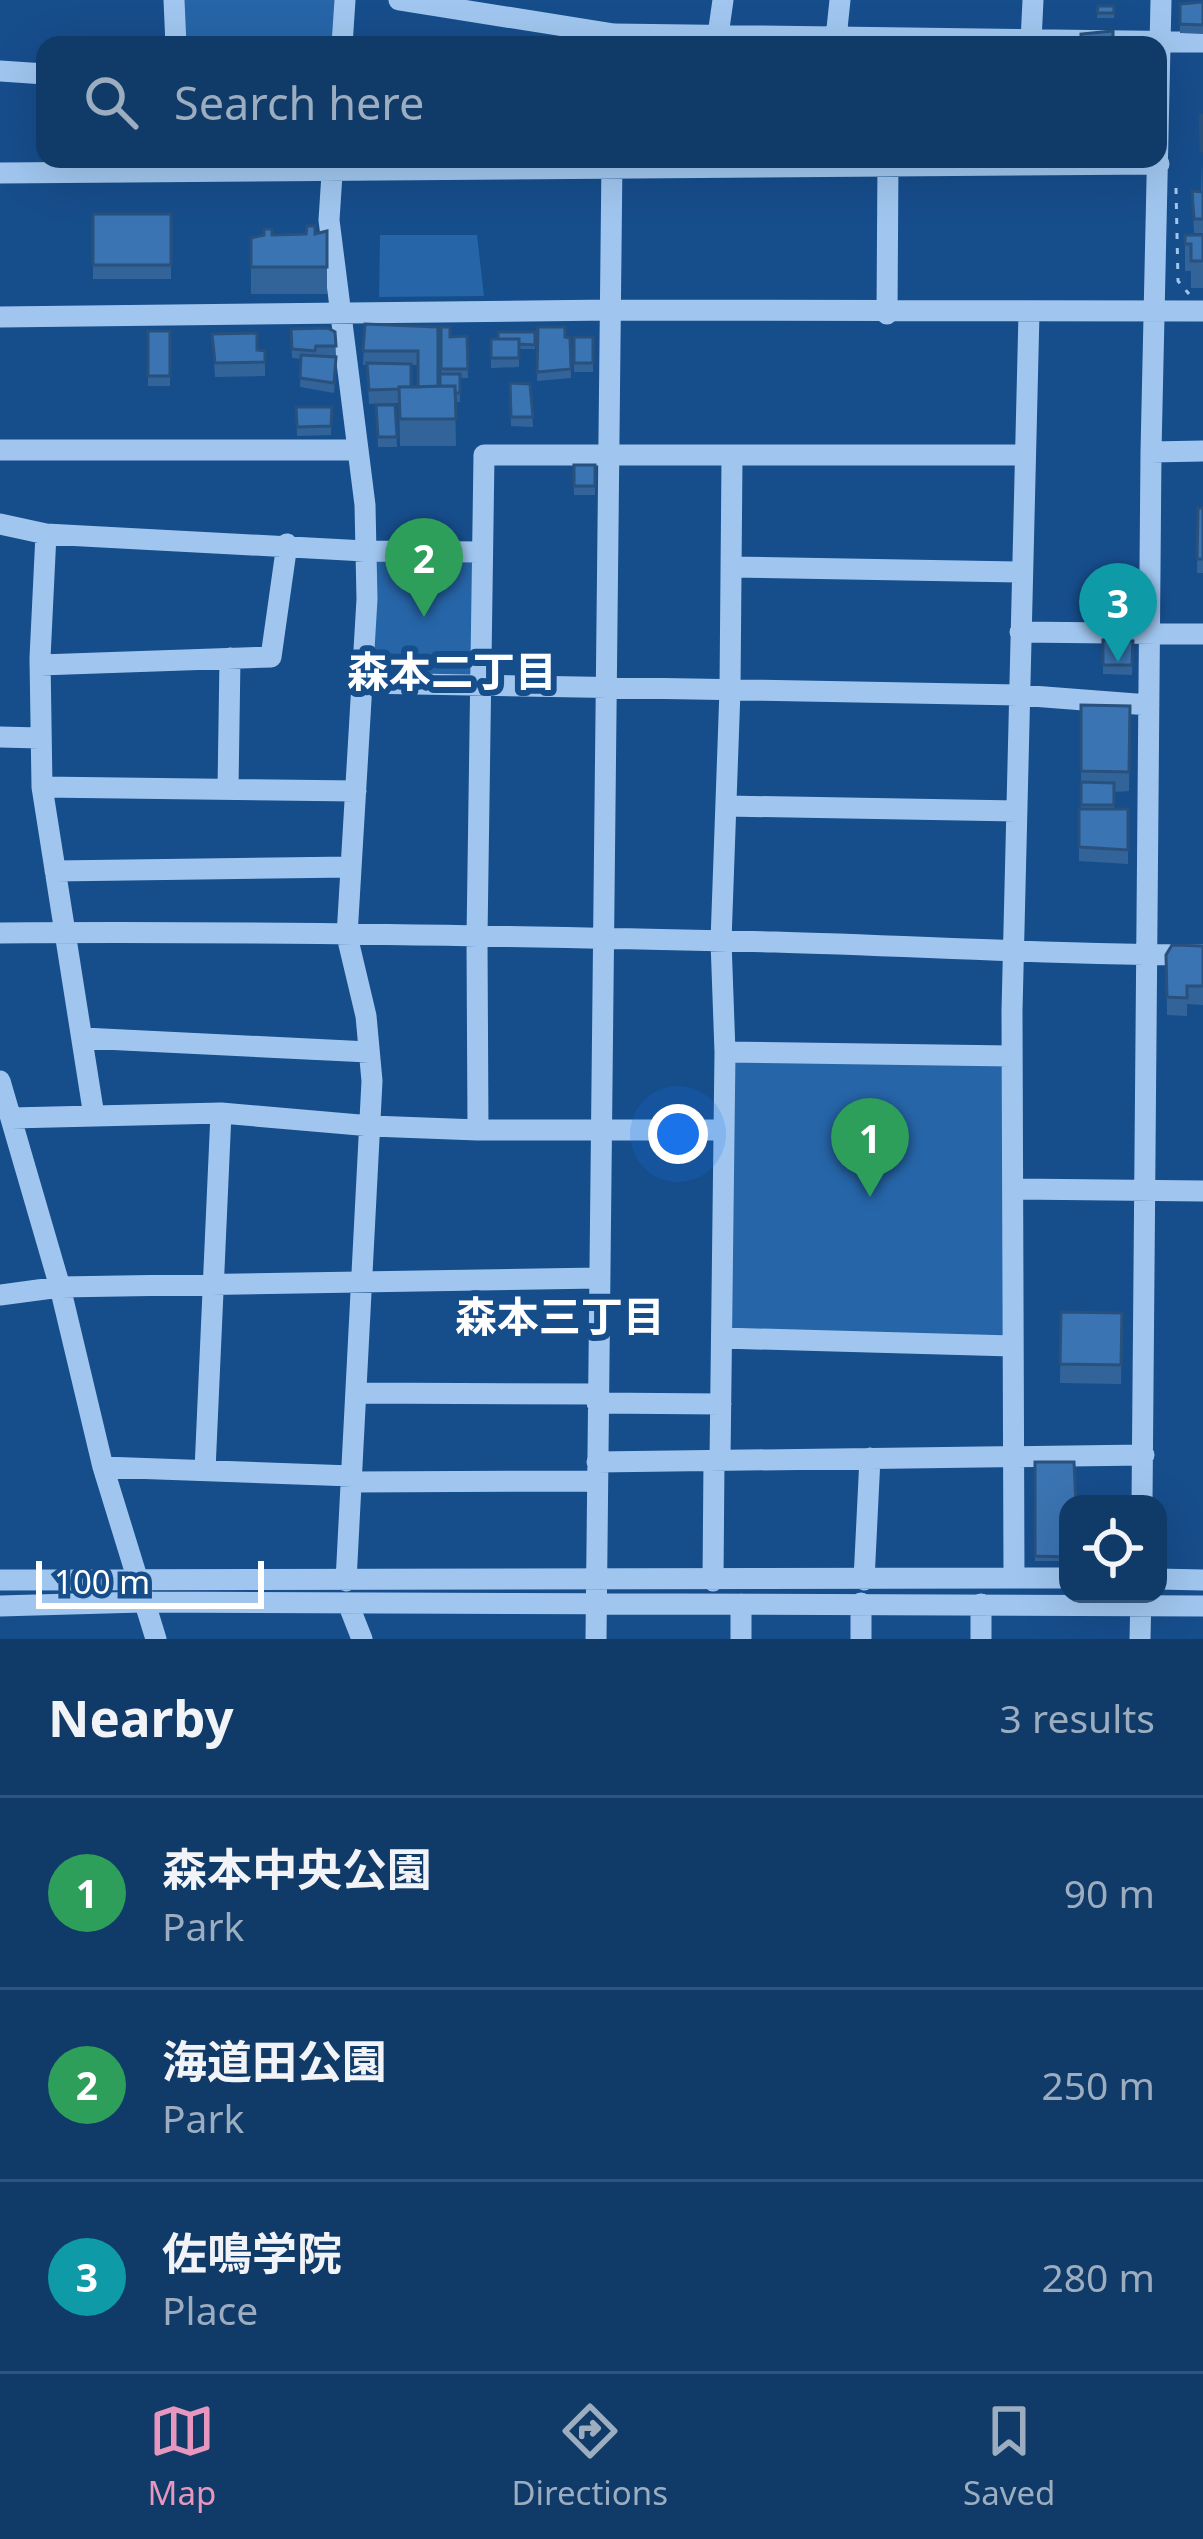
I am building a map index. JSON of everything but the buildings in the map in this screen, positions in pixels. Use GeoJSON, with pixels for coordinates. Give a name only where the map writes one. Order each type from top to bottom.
{"type":"FeatureCollection","features":[{"type":"Feature","properties":{"kind":"street"},"geometry":{"type":"LineString","coordinates":[[174,0],[176,36]]}},
{"type":"Feature","properties":{"kind":"street"},"geometry":{"type":"LineString","coordinates":[[343,36],[345,0]]}},
{"type":"Feature","properties":{"kind":"street"},"geometry":{"type":"LineString","coordinates":[[399,0],[452,4],[596,36]]}},
{"type":"Feature","properties":{"kind":"street"},"geometry":{"type":"LineString","coordinates":[[718,35],[723,0]]}},
{"type":"Feature","properties":{"kind":"street"},"geometry":{"type":"LineString","coordinates":[[836,36],[840,0]]}},
{"type":"Feature","properties":{"kind":"street"},"geometry":{"type":"LineString","coordinates":[[1031,36],[1033,0]]}},
{"type":"Feature","properties":{"kind":"street"},"geometry":{"type":"LineString","coordinates":[[1160,36],[1161,0]]}},
{"type":"Feature","properties":{"kind":"street"},"geometry":{"type":"LineString","coordinates":[[697,36],[757,36]]}},
{"type":"Feature","properties":{"kind":"street"},"geometry":{"type":"LineString","coordinates":[[1167,41],[1203,42]]}},
{"type":"Feature","properties":{"kind":"street"},"geometry":{"type":"LineString","coordinates":[[0,71],[36,73]]}},
{"type":"Feature","properties":{"kind":"street"},"geometry":{"type":"LineString","coordinates":[[0,173],[131,168]]}},
{"type":"Feature","properties":{"kind":"street"},"geometry":{"type":"LineString","coordinates":[[333,168],[329,220],[358,450],[365,551],[346,936],[366,1016],[371,1126],[346,1580]]}},
{"type":"Feature","properties":{"kind":"street"},"geometry":{"type":"LineString","coordinates":[[596,1639],[612,168]]}},
{"type":"Feature","properties":{"kind":"street"},"geometry":{"type":"LineString","coordinates":[[886,314],[888,168]]}},
{"type":"Feature","properties":{"kind":"street"},"geometry":{"type":"LineString","coordinates":[[1142,1495],[1151,452],[1159,168]]}},
{"type":"Feature","properties":{"kind":"street"},"geometry":{"type":"LineString","coordinates":[[0,317],[611,310],[1203,311]]}},
{"type":"Feature","properties":{"kind":"street"},"geometry":{"type":"LineString","coordinates":[[1014,1578],[1013,950],[1029,313]]}},
{"type":"Feature","properties":{"kind":"street"},"geometry":{"type":"LineString","coordinates":[[0,450],[358,450]]}},
{"type":"Feature","properties":{"kind":"street"},"geometry":{"type":"LineString","coordinates":[[1151,452],[1203,452]]}},
{"type":"Feature","properties":{"kind":"street"},"geometry":{"type":"LineString","coordinates":[[478,1130],[484,455],[1024,455]]}},
{"type":"Feature","properties":{"kind":"street"},"geometry":{"type":"LineString","coordinates":[[713,1581],[721,1404],[725,1052],[721,941],[732,458]]}},
{"type":"Feature","properties":{"kind":"street"},"geometry":{"type":"LineString","coordinates":[[0,524],[46,534],[365,551],[481,552]]}},
{"type":"Feature","properties":{"kind":"street"},"geometry":{"type":"LineString","coordinates":[[46,534],[40,665],[42,787],[94,1116]]}},
{"type":"Feature","properties":{"kind":"street"},"geometry":{"type":"LineString","coordinates":[[40,665],[271,657],[286,544]]}},
{"type":"Feature","properties":{"kind":"street"},"geometry":{"type":"LineString","coordinates":[[731,567],[1022,572]]}},
{"type":"Feature","properties":{"kind":"street"},"geometry":{"type":"LineString","coordinates":[[1020,632],[1203,634]]}},
{"type":"Feature","properties":{"kind":"street"},"geometry":{"type":"LineString","coordinates":[[228,789],[230,658]]}},
{"type":"Feature","properties":{"kind":"street"},"geometry":{"type":"LineString","coordinates":[[362,683],[1019,695],[1149,705]]}},
{"type":"Feature","properties":{"kind":"street"},"geometry":{"type":"LineString","coordinates":[[0,737],[40,738]]}},
{"type":"Feature","properties":{"kind":"street"},"geometry":{"type":"LineString","coordinates":[[42,787],[356,791]]}},
{"type":"Feature","properties":{"kind":"street"},"geometry":{"type":"LineString","coordinates":[[727,806],[1017,811]]}},
{"type":"Feature","properties":{"kind":"street"},"geometry":{"type":"LineString","coordinates":[[56,871],[351,867]]}},
{"type":"Feature","properties":{"kind":"street"},"geometry":{"type":"LineString","coordinates":[[0,933],[721,941],[1056,955],[1203,955]]}},
{"type":"Feature","properties":{"kind":"street"},"geometry":{"type":"LineString","coordinates":[[83,1038],[369,1052]]}},
{"type":"Feature","properties":{"kind":"street"},"geometry":{"type":"LineString","coordinates":[[725,1052],[1012,1056]]}},
{"type":"Feature","properties":{"kind":"street"},"geometry":{"type":"LineString","coordinates":[[0,1081],[59,1287],[103,1467],[156,1639]]}},
{"type":"Feature","properties":{"kind":"street"},"geometry":{"type":"LineString","coordinates":[[11,1118],[221,1113],[478,1130],[724,1130]]}},
{"type":"Feature","properties":{"kind":"street"},"geometry":{"type":"LineString","coordinates":[[205,1470],[221,1113]]}},
{"type":"Feature","properties":{"kind":"street"},"geometry":{"type":"LineString","coordinates":[[1013,1189],[1203,1191]]}},
{"type":"Feature","properties":{"kind":"street"},"geometry":{"type":"LineString","coordinates":[[0,1295],[59,1287],[598,1278]]}},
{"type":"Feature","properties":{"kind":"street"},"geometry":{"type":"LineString","coordinates":[[722,1338],[1012,1346]]}},
{"type":"Feature","properties":{"kind":"street"},"geometry":{"type":"LineString","coordinates":[[356,1393],[721,1404]]}},
{"type":"Feature","properties":{"kind":"street"},"geometry":{"type":"LineString","coordinates":[[103,1467],[351,1479],[597,1472],[717,1460],[1144,1455]]}},
{"type":"Feature","properties":{"kind":"street"},"geometry":{"type":"LineString","coordinates":[[861,1639],[870,1458]]}},
{"type":"Feature","properties":{"kind":"street"},"geometry":{"type":"LineString","coordinates":[[0,1606],[142,1602],[741,1604],[1014,1578],[1059,1578]]}},
{"type":"Feature","properties":{"kind":"street"},"geometry":{"type":"LineString","coordinates":[[1167,1579],[1203,1580]]}},
{"type":"Feature","properties":{"kind":"street"},"geometry":{"type":"LineString","coordinates":[[0,1580],[713,1581],[981,1604],[1059,1602]]}},
{"type":"Feature","properties":{"kind":"street"},"geometry":{"type":"LineString","coordinates":[[1167,1602],[1203,1606]]}},
{"type":"Feature","properties":{"kind":"street"},"geometry":{"type":"LineString","coordinates":[[1140,1639],[1141,1603]]}},
{"type":"Feature","properties":{"kind":"street"},"geometry":{"type":"LineString","coordinates":[[741,1604],[741,1639]]}},
{"type":"Feature","properties":{"kind":"street"},"geometry":{"type":"LineString","coordinates":[[980,1639],[981,1604]]}},
{"type":"Feature","properties":{"kind":"street"},"geometry":{"type":"LineString","coordinates":[[349,1606],[362,1639]]}},
{"type":"Feature","properties":{"kind":"shaded area"},"geometry":{"type":"Polygon","coordinates":[[[182,0],[336,0],[333,36],[184,36],[182,0]]]}},
{"type":"Feature","properties":{"kind":"shaded area"},"geometry":{"type":"Polygon","coordinates":[[[380,235],[477,235],[484,296],[379,297],[380,235]]]}},
{"type":"Feature","properties":{"kind":"shaded area"},"geometry":{"type":"Polygon","coordinates":[[[373,556],[476,558],[477,680],[369,675],[373,556]]]}},
{"type":"Feature","properties":{"kind":"shaded area"},"geometry":{"type":"Polygon","coordinates":[[[732,1053],[1012,1056],[1012,1346],[722,1338],[732,1053]]]}},
{"type":"Feature","properties":{"kind":"place","name":"海道田公園"},"geometry":{"type":"Point","coordinates":[424,617]}},
{"type":"Feature","properties":{"kind":"place","name":"佐鳴学院"},"geometry":{"type":"Point","coordinates":[1118,662]}},
{"type":"Feature","properties":{"kind":"place","name":"森本中央公園"},"geometry":{"type":"Point","coordinates":[870,1197]}},
{"type":"Feature","properties":{"kind":"district","name":"森本二丁目"},"geometry":{"type":"Point","coordinates":[452,670]}},
{"type":"Feature","properties":{"kind":"district","name":"森本三丁目"},"geometry":{"type":"Point","coordinates":[560,1315]}}]}
